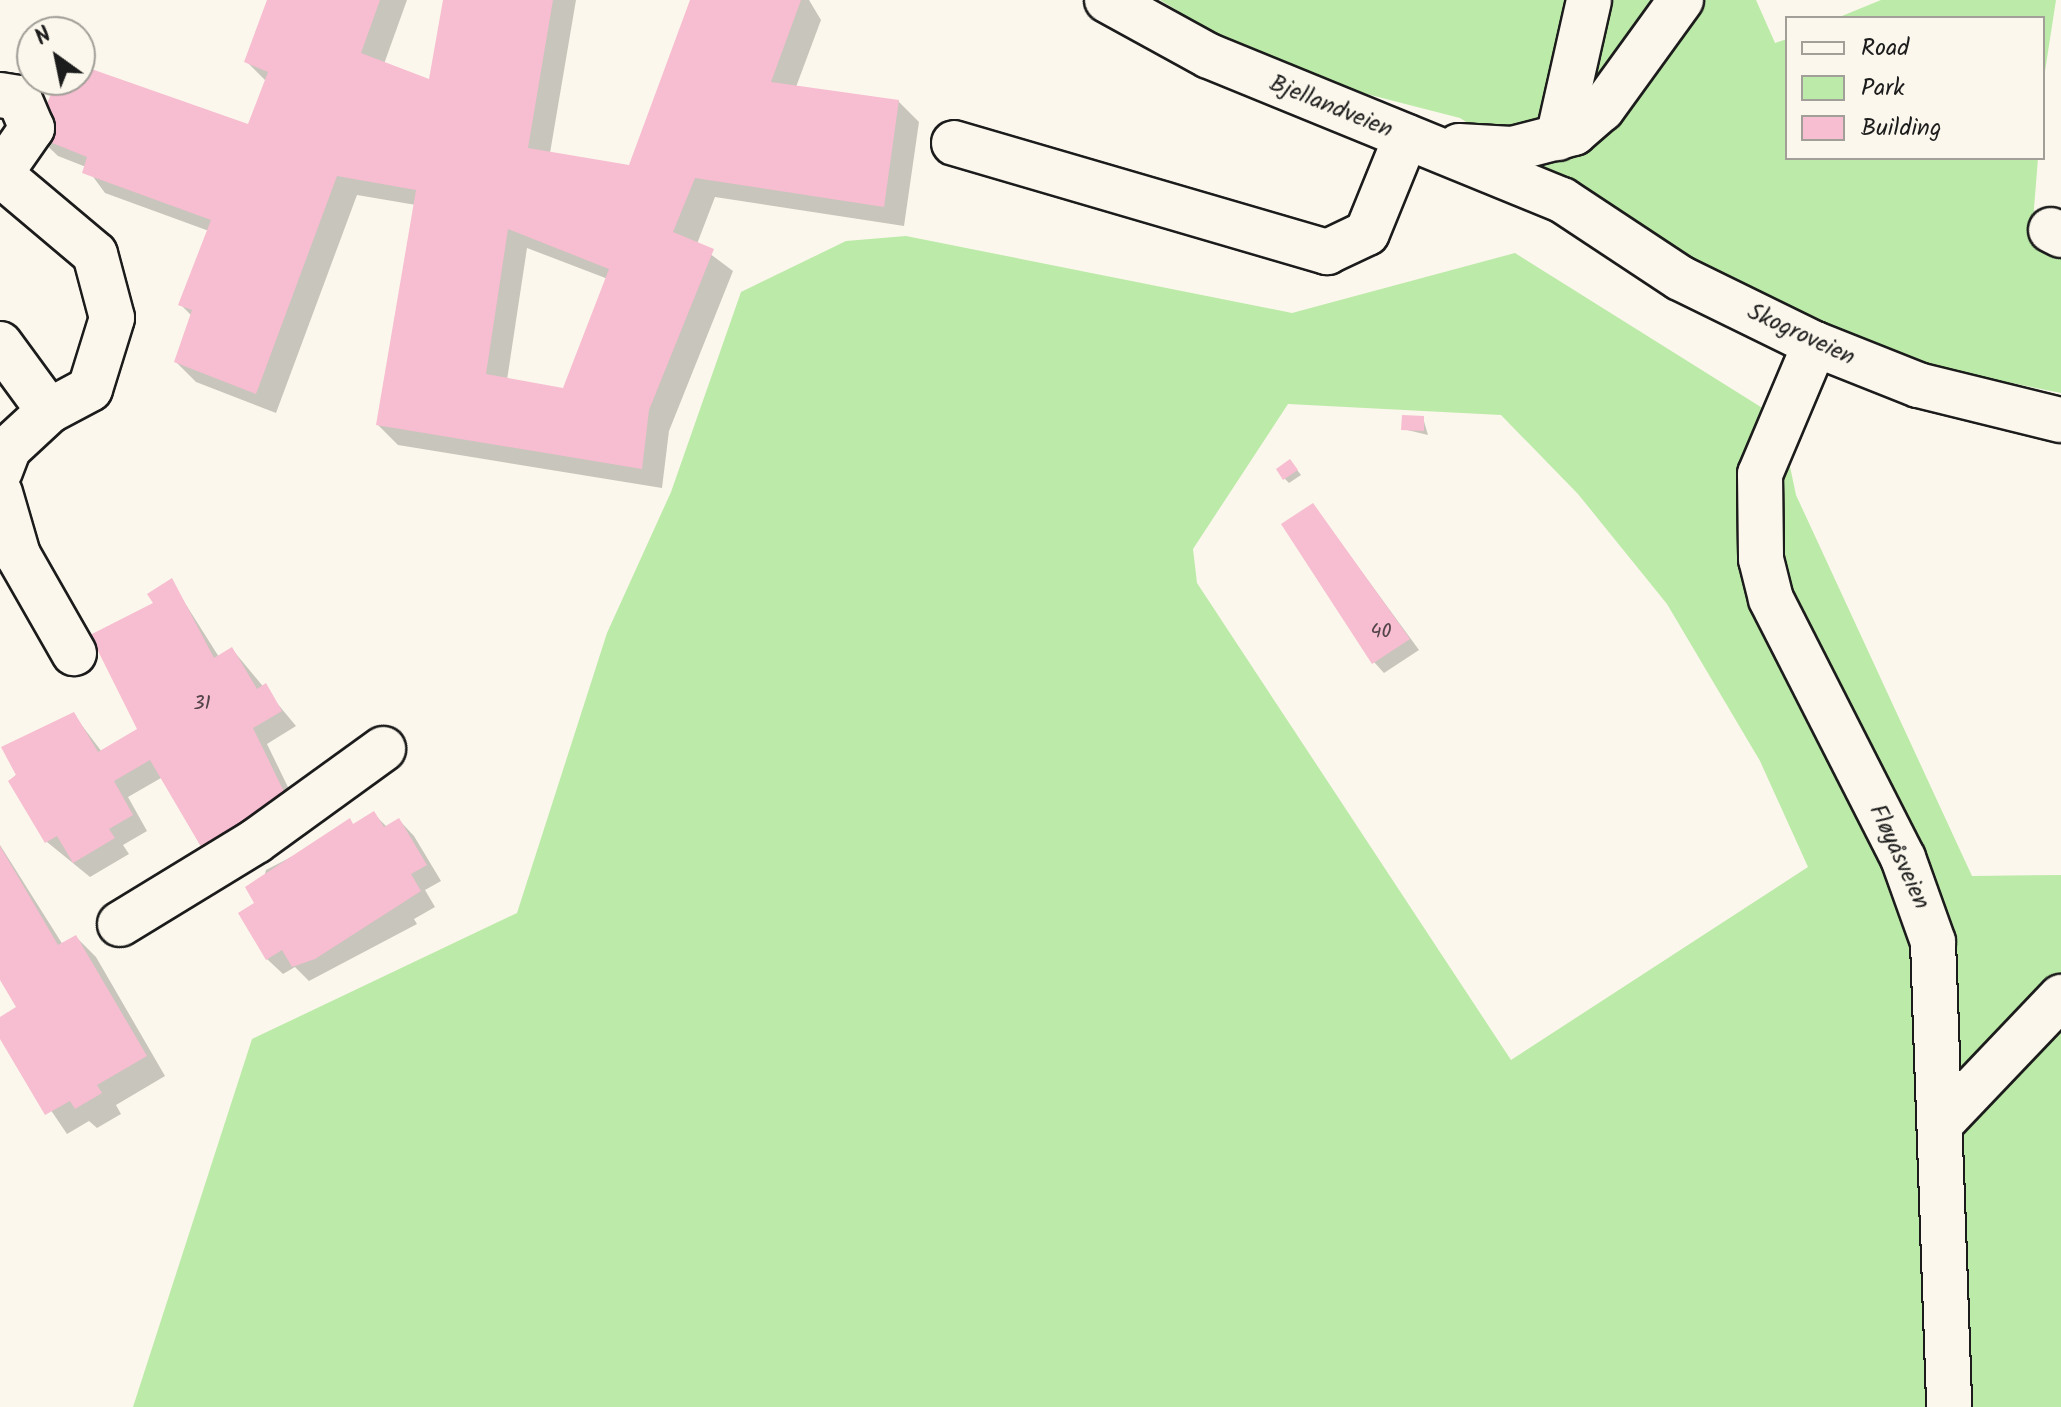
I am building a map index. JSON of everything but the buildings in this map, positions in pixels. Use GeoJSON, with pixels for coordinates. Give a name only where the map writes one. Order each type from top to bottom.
{"type":"FeatureCollection","features":[{"type":"Feature","properties":{"kind":"street","name":"Bjellandveien"},"geometry":{"type":"LineString","coordinates":[[1107,0],[1209,56],[1562,200]]}},
{"type":"Feature","properties":{"kind":"street"},"geometry":{"type":"LineString","coordinates":[[1558,138],[1589,0]]}},
{"type":"Feature","properties":{"kind":"street"},"geometry":{"type":"LineString","coordinates":[[954,143],[1327,252],[1367,233],[1419,142],[1512,149],[1558,138],[1602,109],[1681,0]]}},
{"type":"Feature","properties":{"kind":"street"},"geometry":{"type":"LineString","coordinates":[[0,95],[19,98],[32,128],[0,174],[95,254],[112,318],[90,389],[49,411],[9,448],[0,471]]}},
{"type":"Feature","properties":{"kind":"street","name":"Skogroveien"},"geometry":{"type":"LineString","coordinates":[[1562,200],[1680,278],[1815,344],[1980,404],[2061,420]]}},
{"type":"Feature","properties":{"kind":"street"},"geometry":{"type":"LineString","coordinates":[[0,344],[49,411]]}},
{"type":"Feature","properties":{"kind":"street","name":"Fløyåsveien"},"geometry":{"type":"LineString","coordinates":[[1815,344],[1760,474],[1761,559],[1787,635],[1924,906],[1934,957],[1942,1122],[1949,1407]]}},
{"type":"Feature","properties":{"kind":"street"},"geometry":{"type":"LineString","coordinates":[[0,493],[18,555],[74,653]]}},
{"type":"Feature","properties":{"kind":"street"},"geometry":{"type":"LineString","coordinates":[[120,924],[256,841],[383,749]]}},
{"type":"Feature","properties":{"kind":"street"},"geometry":{"type":"LineString","coordinates":[[1942,1122],[2061,997]]}},
{"type":"Feature","properties":{"kind":"green space"},"geometry":{"type":"Polygon","coordinates":[[[1160,0],[1756,0],[1775,43],[1785,40],[1785,160],[2038,160],[2033,221],[2061,233],[2061,393],[1921,365],[1698,269],[1460,118],[1277,71],[1160,0]]]}},
{"type":"Feature","properties":{"kind":"green space"},"geometry":{"type":"Polygon","coordinates":[[[1881,0],[2056,0],[2045,71],[2045,16],[1842,16],[1881,0]]]}},
{"type":"Feature","properties":{"kind":"green space"},"geometry":{"type":"Polygon","coordinates":[[[906,236],[1292,313],[1515,253],[1780,419],[1796,495],[1972,876],[2061,875],[2061,1407],[133,1407],[252,1039],[517,913],[607,633],[671,492],[741,292],[846,241],[906,236]],[[1288,404],[1193,549],[1197,583],[1511,1060],[1808,867],[1760,761],[1667,604],[1578,494],[1501,415],[1288,404]]]}}]}
